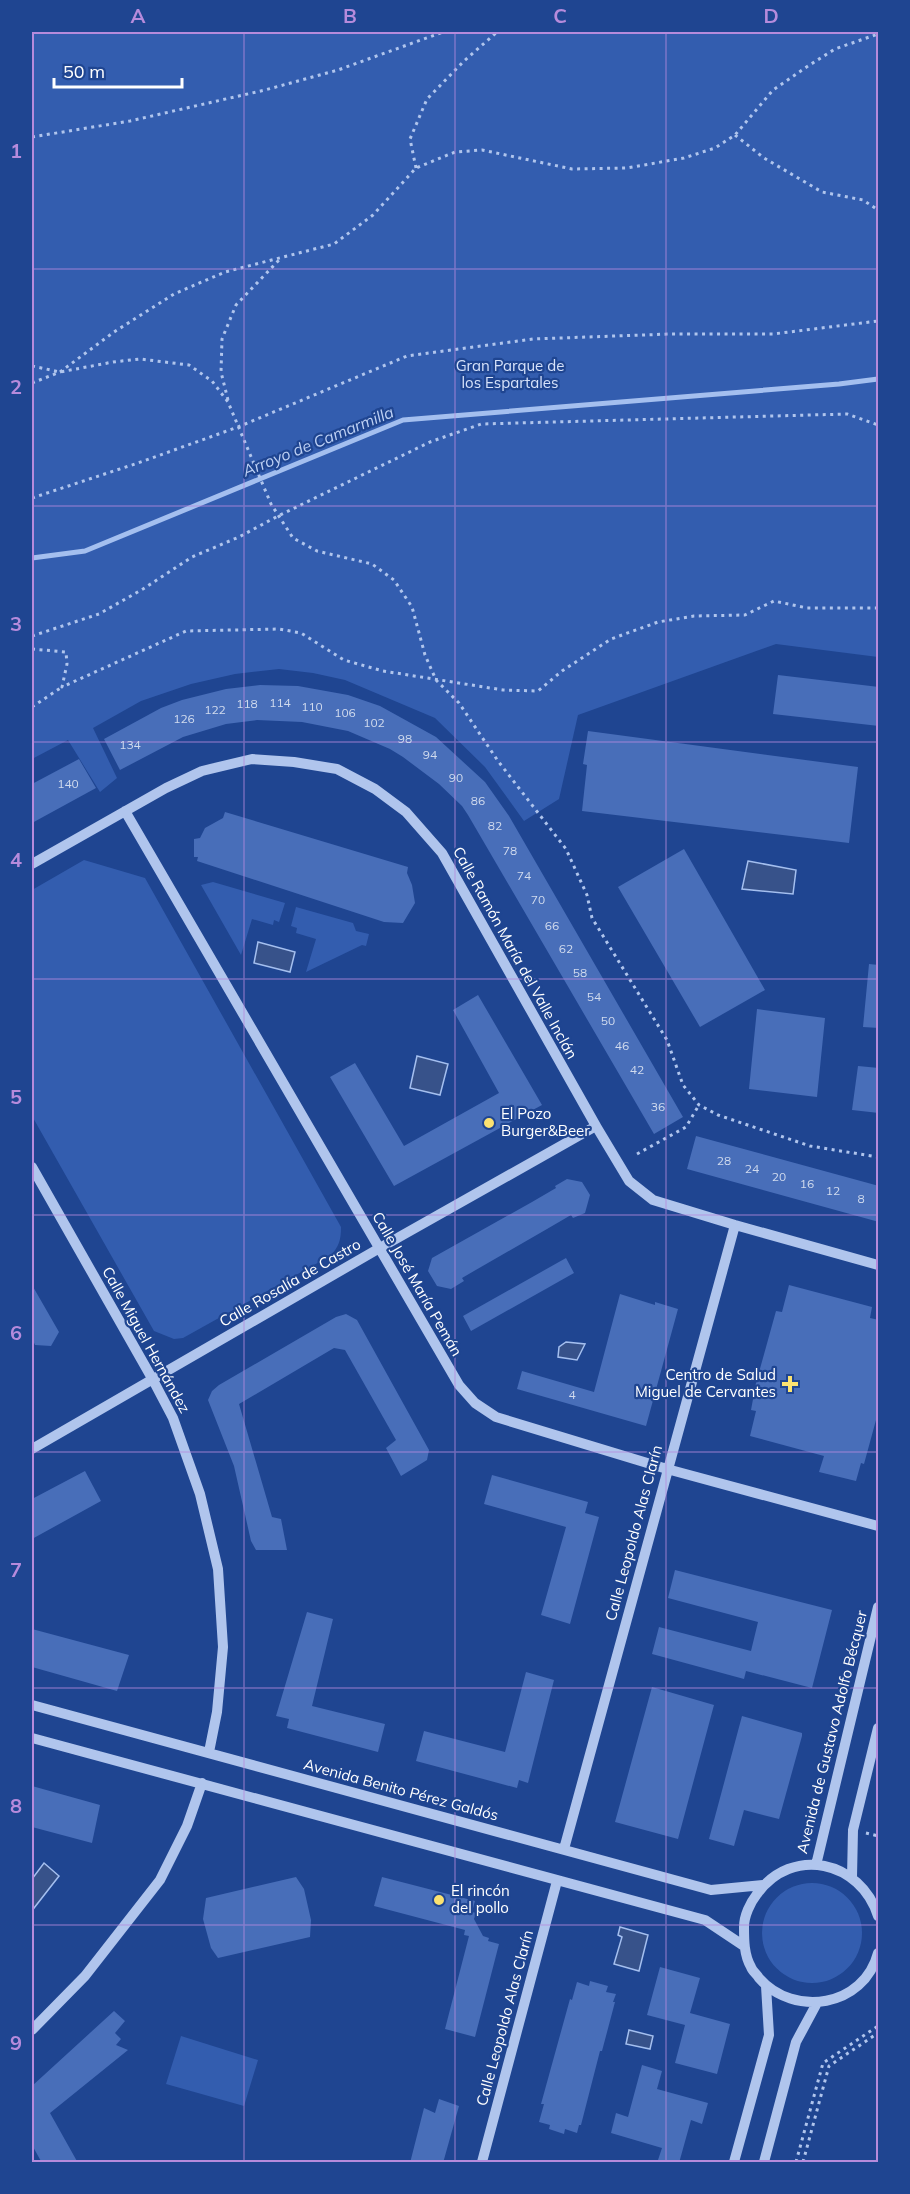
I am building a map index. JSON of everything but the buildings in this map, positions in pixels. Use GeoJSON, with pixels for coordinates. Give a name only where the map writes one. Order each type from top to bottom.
{"type":"FeatureCollection","features":[{"type":"Feature","properties":{"kind":"street","name":"Calle Ramón María del Valle Inclán"},"geometry":{"type":"LineString","coordinates":[[32,864],[124,811],[202,771],[252,759],[294,762],[337,769],[375,789],[406,812],[442,853],[629,1181],[653,1200],[879,1265]]}},
{"type":"Feature","properties":{"kind":"street","name":"Calle José María Pemán"},"geometry":{"type":"LineString","coordinates":[[124,811],[378,1249],[459,1385],[475,1403],[496,1417],[667,1468],[879,1526]]}},
{"type":"Feature","properties":{"kind":"street","name":"Calle Rosalía de Castro"},"geometry":{"type":"LineString","coordinates":[[32,1449],[596,1126]]}},
{"type":"Feature","properties":{"kind":"street","name":"Calle Miguel Hernández"},"geometry":{"type":"LineString","coordinates":[[32,1167],[173,1418],[200,1494],[218,1569],[223,1647],[209,1752]]}},
{"type":"Feature","properties":{"kind":"street","name":"Calle Leopoldo Alas Clarín"},"geometry":{"type":"LineString","coordinates":[[564,1849],[735,1225]]}},
{"type":"Feature","properties":{"kind":"street","name":"Avenida de Gustavo Adolfo Bécquer"},"geometry":{"type":"LineString","coordinates":[[816,1865],[879,1607]]}},
{"type":"Feature","properties":{"kind":"street","name":"Avenida Benito Pérez Galdós"},"geometry":{"type":"LineString","coordinates":[[32,1705],[711,1890],[763,1885]]}},
{"type":"Feature","properties":{"kind":"street"},"geometry":{"type":"LineString","coordinates":[[852,1877],[853,1830],[879,1728]]}},
{"type":"Feature","properties":{"kind":"street"},"geometry":{"type":"LineString","coordinates":[[32,1738],[705,1920],[744,1947]]}},
{"type":"Feature","properties":{"kind":"street"},"geometry":{"type":"LineString","coordinates":[[32,2030],[85,1976],[160,1880],[187,1826],[202,1783]]}},
{"type":"Feature","properties":{"kind":"street"},"geometry":{"type":"LineString","coordinates":[[879,1916],[864,1888],[852,1877],[837,1869],[816,1865],[799,1866],[778,1874],[763,1885],[751,1901],[744,1923],[744,1947],[751,1968],[766,1986],[782,1996],[800,2002],[817,2003],[843,1996],[874,1971],[879,1953]]}},
{"type":"Feature","properties":{"kind":"street","name":"Calle Leopoldo Alas Clarín"},"geometry":{"type":"LineString","coordinates":[[482,2163],[557,1881]]}},
{"type":"Feature","properties":{"kind":"street"},"geometry":{"type":"LineString","coordinates":[[734,2163],[768,2036],[766,1986]]}},
{"type":"Feature","properties":{"kind":"street"},"geometry":{"type":"LineString","coordinates":[[764,2163],[796,2042],[817,2003]]}},
{"type":"Feature","properties":{"kind":"path"},"geometry":{"type":"LineString","coordinates":[[32,137],[130,121],[265,90],[338,70],[443,32]]}},
{"type":"Feature","properties":{"kind":"path"},"geometry":{"type":"LineString","coordinates":[[416,168],[410,139],[427,99],[464,61],[498,32]]}},
{"type":"Feature","properties":{"kind":"path"},"geometry":{"type":"LineString","coordinates":[[32,366],[60,372],[114,332],[174,294],[225,272],[334,244],[373,215],[416,168],[455,152],[482,150],[572,170],[627,168],[684,158],[715,148],[735,135],[773,90],[835,49],[879,34]]}},
{"type":"Feature","properties":{"kind":"path"},"geometry":{"type":"LineString","coordinates":[[735,135],[764,158],[822,192],[863,200],[879,210]]}},
{"type":"Feature","properties":{"kind":"path"},"geometry":{"type":"LineString","coordinates":[[280,259],[236,305],[222,339],[221,372],[228,402],[278,516],[293,538],[317,551],[372,564],[394,580],[412,608],[424,655],[436,680],[459,703],[498,761],[566,849],[586,895],[592,918],[667,1040],[683,1085],[699,1105],[717,1115],[810,1146],[879,1157]]}},
{"type":"Feature","properties":{"kind":"path"},"geometry":{"type":"LineString","coordinates":[[32,498],[138,464],[238,427],[407,356],[533,339],[670,334],[773,334],[879,321]]}},
{"type":"Feature","properties":{"kind":"path"},"geometry":{"type":"LineString","coordinates":[[32,383],[60,372],[140,359],[189,365],[212,381],[228,402]]}},
{"type":"Feature","properties":{"kind":"path"},"geometry":{"type":"LineString","coordinates":[[32,636],[99,614],[192,557],[239,537],[430,441],[481,424],[847,414],[879,425]]}},
{"type":"Feature","properties":{"kind":"path"},"geometry":{"type":"LineString","coordinates":[[32,707],[62,687],[186,631],[279,629],[301,633],[344,660],[383,671],[503,690],[538,691],[562,671],[611,639],[658,622],[694,616],[746,615],[774,601],[807,608],[879,608]]}},
{"type":"Feature","properties":{"kind":"path"},"geometry":{"type":"LineString","coordinates":[[871,608],[879,603]]}},
{"type":"Feature","properties":{"kind":"path"},"geometry":{"type":"LineString","coordinates":[[32,649],[66,652],[67,664],[62,687]]}},
{"type":"Feature","properties":{"kind":"path"},"geometry":{"type":"LineString","coordinates":[[637,1154],[686,1127],[699,1105]]}},
{"type":"Feature","properties":{"kind":"path"},"geometry":{"type":"LineString","coordinates":[[866,1833],[879,1836]]}},
{"type":"Feature","properties":{"kind":"path"},"geometry":{"type":"LineString","coordinates":[[796,2163],[823,2063],[879,2026]]}},
{"type":"Feature","properties":{"kind":"path"},"geometry":{"type":"LineString","coordinates":[[803,2163],[829,2066],[879,2033]]}},
{"type":"Feature","properties":{"kind":"green space","name":"Gran Parque de los Espartales"},"geometry":{"type":"Polygon","coordinates":[[[32,32],[878,32],[878,657],[776,644],[578,715],[559,799],[524,821],[485,767],[435,718],[345,680],[313,673],[279,669],[235,674],[191,684],[141,701],[93,728],[117,778],[100,792],[68,740],[32,759],[32,32]]]}},
{"type":"Feature","properties":{"kind":"green space"},"geometry":{"type":"Polygon","coordinates":[[[84,860],[145,878],[341,1227],[339,1243],[330,1256],[183,1338],[174,1339],[154,1331],[32,1116],[32,890],[84,860]]]}},
{"type":"Feature","properties":{"kind":"green space"},"geometry":{"type":"Polygon","coordinates":[[[213,882],[285,903],[279,922],[274,920],[273,925],[252,919],[241,955],[201,885],[213,882]]]}},
{"type":"Feature","properties":{"kind":"green space"},"geometry":{"type":"Polygon","coordinates":[[[296,907],[353,923],[356,931],[369,934],[366,946],[362,945],[306,972],[316,939],[296,933],[297,928],[291,926],[296,907]]]}},
{"type":"Feature","properties":{"kind":"green space"},"geometry":{"type":"Polygon","coordinates":[[[812,1883],[831,1887],[847,1898],[858,1914],[862,1933],[858,1952],[847,1968],[831,1979],[812,1983],[793,1979],[777,1968],[766,1952],[762,1933],[766,1914],[777,1898],[793,1887],[812,1883]]]}},
{"type":"Feature","properties":{"kind":"green space"},"geometry":{"type":"Polygon","coordinates":[[[181,2036],[258,2060],[244,2106],[166,2084],[181,2036]]]}},
{"type":"Feature","properties":{"kind":"shaded area"},"geometry":{"type":"Polygon","coordinates":[[[748,861],[796,870],[793,894],[742,889],[748,861]]]}},
{"type":"Feature","properties":{"kind":"shaded area"},"geometry":{"type":"Polygon","coordinates":[[[258,942],[295,952],[290,972],[254,963],[258,942]]]}},
{"type":"Feature","properties":{"kind":"shaded area"},"geometry":{"type":"Polygon","coordinates":[[[417,1056],[448,1064],[440,1095],[410,1088],[417,1056]]]}},
{"type":"Feature","properties":{"kind":"shaded area"},"geometry":{"type":"Polygon","coordinates":[[[566,1342],[585,1344],[577,1360],[558,1357],[559,1347],[566,1342]]]}},
{"type":"Feature","properties":{"kind":"shaded area"},"geometry":{"type":"Polygon","coordinates":[[[44,1863],[59,1876],[34,1908],[32,1906],[32,1879],[44,1863]]]}},
{"type":"Feature","properties":{"kind":"shaded area"},"geometry":{"type":"Polygon","coordinates":[[[620,1927],[648,1935],[639,1971],[614,1964],[622,1937],[618,1935],[620,1927]]]}},
{"type":"Feature","properties":{"kind":"shaded area"},"geometry":{"type":"Polygon","coordinates":[[[629,2030],[653,2036],[650,2049],[626,2044],[629,2030]]]}},
{"type":"Feature","properties":{"kind":"waterway","name":"Arroyo de Camarmilla"},"geometry":{"type":"LineString","coordinates":[[32,558],[85,551],[403,420],[878,379]]}},
{"type":"Feature","properties":{"kind":"place","name":"El Pozo Burger&Beer"},"geometry":{"type":"Point","coordinates":[489,1123]}},
{"type":"Feature","properties":{"kind":"place","name":"Centro de Salud Miguel de Cervantes"},"geometry":{"type":"Point","coordinates":[790,1384]}},
{"type":"Feature","properties":{"kind":"place","name":"El rincón del pollo"},"geometry":{"type":"Point","coordinates":[439,1900]}}]}
